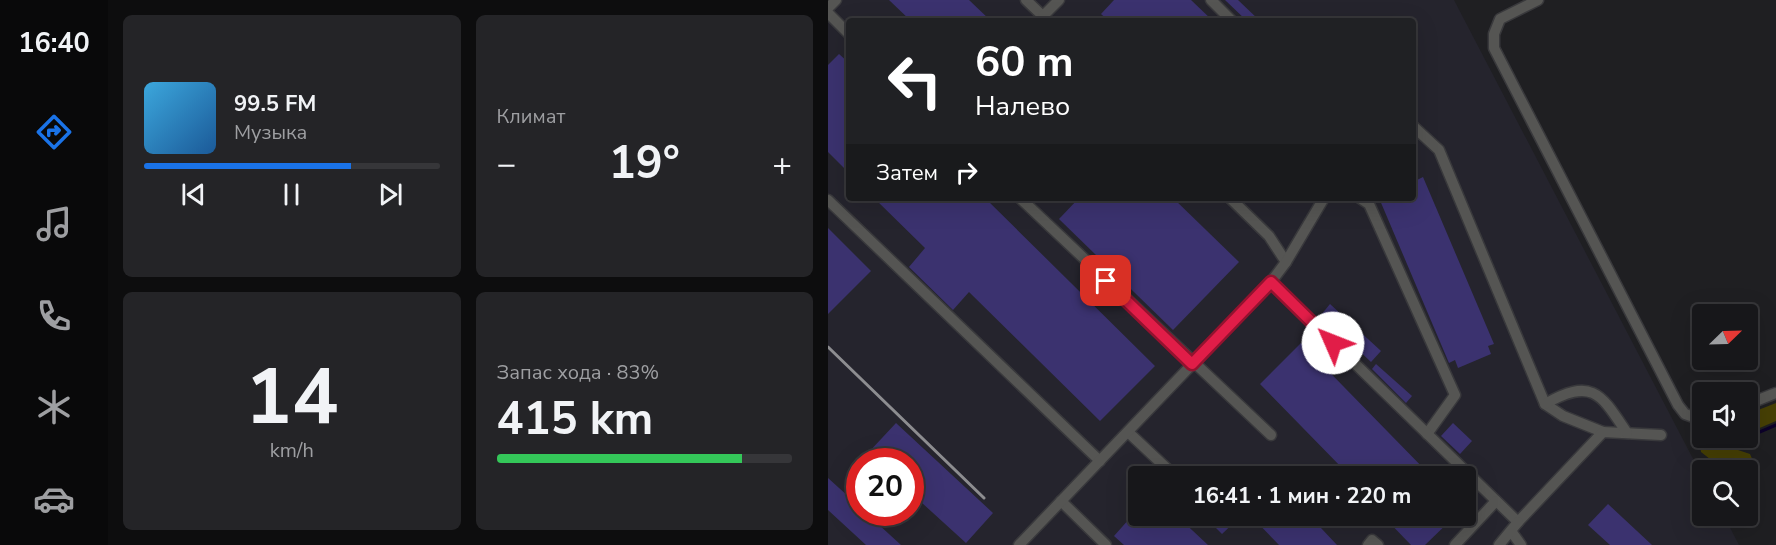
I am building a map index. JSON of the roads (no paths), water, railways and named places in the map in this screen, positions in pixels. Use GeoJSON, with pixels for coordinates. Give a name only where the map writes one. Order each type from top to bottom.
{"type":"FeatureCollection","features":[{"type":"Feature","properties":{"kind":"lane"},"geometry":{"type":"LineString","coordinates":[[828,8],[836,0]]}},
{"type":"Feature","properties":{"kind":"lane"},"geometry":{"type":"LineString","coordinates":[[1026,0],[1044,18]]}},
{"type":"Feature","properties":{"kind":"lane"},"geometry":{"type":"LineString","coordinates":[[1046,18],[1059,0]]}},
{"type":"Feature","properties":{"kind":"lane"},"geometry":{"type":"LineString","coordinates":[[1211,0],[1229,18]]}},
{"type":"Feature","properties":{"kind":"lane"},"geometry":{"type":"LineString","coordinates":[[1538,0],[1500,19],[1494,34],[1494,48],[1678,405],[1692,417]]}},
{"type":"Feature","properties":{"kind":"lane"},"geometry":{"type":"LineString","coordinates":[[828,14],[846,31]]}},
{"type":"Feature","properties":{"kind":"lane"},"geometry":{"type":"LineString","coordinates":[[1416,129],[1439,150],[1545,404],[1563,416],[1603,432],[1661,435]]}},
{"type":"Feature","properties":{"kind":"lane"},"geometry":{"type":"LineString","coordinates":[[828,200],[1100,461]]}},
{"type":"Feature","properties":{"kind":"lane"},"geometry":{"type":"LineString","coordinates":[[1023,201],[1192,364],[1271,435]]}},
{"type":"Feature","properties":{"kind":"lane"},"geometry":{"type":"LineString","coordinates":[[1233,201],[1269,236],[1286,262]]}},
{"type":"Feature","properties":{"kind":"lane"},"geometry":{"type":"LineString","coordinates":[[1019,545],[1271,282],[1286,262],[1322,201]]}},
{"type":"Feature","properties":{"kind":"lane"},"geometry":{"type":"LineString","coordinates":[[1364,201],[1369,204],[1455,395],[1427,434]]}},
{"type":"Feature","properties":{"kind":"lane"},"geometry":{"type":"LineString","coordinates":[[1271,282],[1497,501],[1514,527],[1521,545]]}},
{"type":"Feature","properties":{"kind":"lane"},"geometry":{"type":"LineString","coordinates":[[1545,404],[1564,393],[1586,391],[1604,398],[1627,434]]}},
{"type":"Feature","properties":{"kind":"lane"},"geometry":{"type":"LineString","coordinates":[[1758,400],[1776,393]]}},
{"type":"Feature","properties":{"kind":"lane"},"geometry":{"type":"LineString","coordinates":[[1128,432],[1164,466]]}},
{"type":"Feature","properties":{"kind":"lane"},"geometry":{"type":"LineString","coordinates":[[1499,545],[1603,432]]}},
{"type":"Feature","properties":{"kind":"lane"},"geometry":{"type":"LineString","coordinates":[[1061,501],[1106,545]]}},
{"type":"Feature","properties":{"kind":"lane"},"geometry":{"type":"LineString","coordinates":[[1455,545],[1497,501]]}},
{"type":"Feature","properties":{"kind":"lane"},"geometry":{"type":"LineString","coordinates":[[1368,545],[1372,540],[1378,545]]}},
{"type":"Feature","properties":{"kind":"waterway"},"geometry":{"type":"LineString","coordinates":[[1758,433],[1776,425]]}},
{"type":"Feature","properties":{"kind":"railway"},"geometry":{"type":"LineString","coordinates":[[828,347],[984,498]]}}]}
